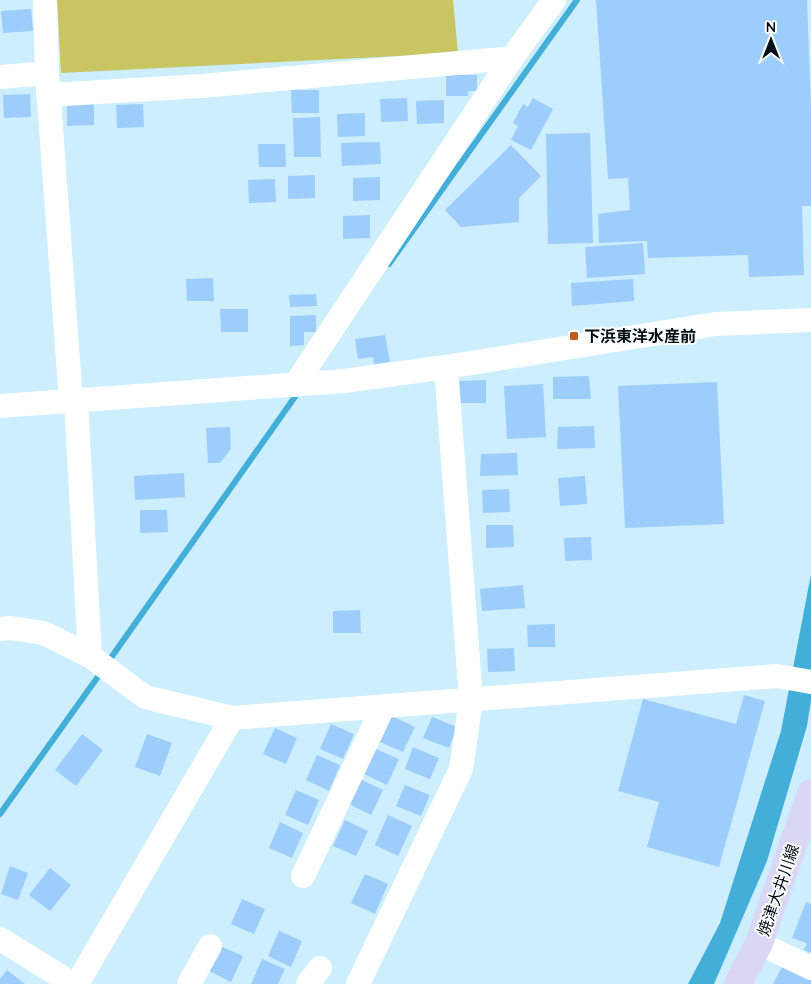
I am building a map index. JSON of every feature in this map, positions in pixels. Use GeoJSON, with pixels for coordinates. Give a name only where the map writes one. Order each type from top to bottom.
{"type":"FeatureCollection","features":[{"type":"Feature","properties":{"kind":"main road","name":"焼津大井川線"},"geometry":{"type":"LineString","coordinates":[[738,984],[759,943],[811,793]]}},
{"type":"Feature","properties":{"kind":"street"},"geometry":{"type":"LineString","coordinates":[[45,0],[48,84],[74,401],[100,663]]}},
{"type":"Feature","properties":{"kind":"street"},"geometry":{"type":"LineString","coordinates":[[295,384],[512,58],[554,0]]}},
{"type":"Feature","properties":{"kind":"street"},"geometry":{"type":"LineString","coordinates":[[0,77],[48,84],[202,86],[512,58]]}},
{"type":"Feature","properties":{"kind":"street"},"geometry":{"type":"LineString","coordinates":[[0,406],[344,381],[446,367],[716,324],[811,320]]}},
{"type":"Feature","properties":{"kind":"street"},"geometry":{"type":"LineString","coordinates":[[358,984],[461,768],[471,700],[446,367]]}},
{"type":"Feature","properties":{"kind":"street"},"geometry":{"type":"LineString","coordinates":[[0,629],[10,628],[44,633],[100,663],[145,697],[232,718],[777,676],[811,682]]}},
{"type":"Feature","properties":{"kind":"street"},"geometry":{"type":"LineString","coordinates":[[303,876],[383,707]]}},
{"type":"Feature","properties":{"kind":"street"},"geometry":{"type":"LineString","coordinates":[[77,984],[232,718]]}},
{"type":"Feature","properties":{"kind":"street"},"geometry":{"type":"LineString","coordinates":[[0,939],[73,984]]}},
{"type":"Feature","properties":{"kind":"street"},"geometry":{"type":"LineString","coordinates":[[759,943],[811,968]]}},
{"type":"Feature","properties":{"kind":"street"},"geometry":{"type":"LineString","coordinates":[[189,984],[210,946]]}},
{"type":"Feature","properties":{"kind":"shaded area"},"geometry":{"type":"Polygon","coordinates":[[[57,0],[453,0],[458,53],[61,73],[57,0]]]}},
{"type":"Feature","properties":{"kind":"water"},"geometry":{"type":"Polygon","coordinates":[[[811,574],[811,700],[807,726],[767,861],[714,984],[688,984],[720,923],[781,731],[811,574]]]}},
{"type":"Feature","properties":{"kind":"building"},"geometry":{"type":"Polygon","coordinates":[[[596,0],[807,0],[811,108],[811,206],[802,206],[804,275],[749,277],[748,255],[648,258],[647,241],[599,243],[598,214],[630,210],[628,178],[608,179],[596,0]]]}},
{"type":"Feature","properties":{"kind":"building"},"geometry":{"type":"Polygon","coordinates":[[[31,9],[33,31],[3,33],[1,11],[31,9]]]}},
{"type":"Feature","properties":{"kind":"building"},"geometry":{"type":"Polygon","coordinates":[[[446,75],[477,75],[477,91],[468,91],[468,96],[446,96],[446,75]]]}},
{"type":"Feature","properties":{"kind":"building"},"geometry":{"type":"Polygon","coordinates":[[[291,90],[319,90],[319,113],[292,113],[291,90]]]}},
{"type":"Feature","properties":{"kind":"building"},"geometry":{"type":"Polygon","coordinates":[[[30,94],[31,117],[4,118],[3,95],[30,94]]]}},
{"type":"Feature","properties":{"kind":"building"},"geometry":{"type":"Polygon","coordinates":[[[407,98],[408,121],[381,122],[380,99],[407,98]]]}},
{"type":"Feature","properties":{"kind":"building"},"geometry":{"type":"Polygon","coordinates":[[[533,98],[553,109],[531,150],[511,140],[518,126],[513,123],[523,104],[528,107],[533,98]]]}},
{"type":"Feature","properties":{"kind":"building"},"geometry":{"type":"Polygon","coordinates":[[[444,100],[444,123],[417,124],[416,101],[444,100]]]}},
{"type":"Feature","properties":{"kind":"building"},"geometry":{"type":"Polygon","coordinates":[[[94,102],[94,125],[67,126],[67,103],[94,102]]]}},
{"type":"Feature","properties":{"kind":"building"},"geometry":{"type":"Polygon","coordinates":[[[143,104],[144,127],[117,128],[116,105],[143,104]]]}},
{"type":"Feature","properties":{"kind":"building"},"geometry":{"type":"Polygon","coordinates":[[[365,113],[365,136],[338,137],[337,114],[365,113]]]}},
{"type":"Feature","properties":{"kind":"building"},"geometry":{"type":"Polygon","coordinates":[[[320,117],[321,157],[294,157],[293,118],[320,117]]]}},
{"type":"Feature","properties":{"kind":"building"},"geometry":{"type":"Polygon","coordinates":[[[590,133],[593,243],[548,244],[546,134],[590,133]]]}},
{"type":"Feature","properties":{"kind":"building"},"geometry":{"type":"Polygon","coordinates":[[[380,142],[381,164],[342,166],[341,143],[380,142]]]}},
{"type":"Feature","properties":{"kind":"building"},"geometry":{"type":"Polygon","coordinates":[[[258,144],[285,144],[286,167],[259,167],[258,144]]]}},
{"type":"Feature","properties":{"kind":"building"},"geometry":{"type":"Polygon","coordinates":[[[511,145],[541,176],[519,198],[519,222],[461,227],[445,210],[511,145]]]}},
{"type":"Feature","properties":{"kind":"building"},"geometry":{"type":"Polygon","coordinates":[[[315,175],[315,198],[288,199],[288,176],[315,175]]]}},
{"type":"Feature","properties":{"kind":"building"},"geometry":{"type":"Polygon","coordinates":[[[380,177],[380,200],[353,201],[353,178],[380,177]]]}},
{"type":"Feature","properties":{"kind":"building"},"geometry":{"type":"Polygon","coordinates":[[[275,179],[276,202],[249,203],[248,180],[275,179]]]}},
{"type":"Feature","properties":{"kind":"building"},"geometry":{"type":"Polygon","coordinates":[[[370,215],[370,238],[343,239],[343,216],[370,215]]]}},
{"type":"Feature","properties":{"kind":"building"},"geometry":{"type":"Polygon","coordinates":[[[643,243],[645,274],[587,278],[585,247],[643,243]]]}},
{"type":"Feature","properties":{"kind":"building"},"geometry":{"type":"Polygon","coordinates":[[[213,278],[214,301],[187,301],[186,279],[213,278]]]}},
{"type":"Feature","properties":{"kind":"building"},"geometry":{"type":"Polygon","coordinates":[[[633,279],[634,301],[572,306],[571,283],[633,279]]]}},
{"type":"Feature","properties":{"kind":"building"},"geometry":{"type":"Polygon","coordinates":[[[316,294],[317,306],[290,307],[289,295],[316,294]]]}},
{"type":"Feature","properties":{"kind":"building"},"geometry":{"type":"Polygon","coordinates":[[[220,309],[248,309],[248,332],[221,332],[220,309]]]}},
{"type":"Feature","properties":{"kind":"building"},"geometry":{"type":"Polygon","coordinates":[[[316,315],[316,332],[304,332],[304,345],[290,346],[290,316],[316,315]]]}},
{"type":"Feature","properties":{"kind":"building"},"geometry":{"type":"Polygon","coordinates":[[[385,335],[390,362],[374,364],[373,357],[358,359],[355,339],[385,335]]]}},
{"type":"Feature","properties":{"kind":"building"},"geometry":{"type":"Polygon","coordinates":[[[589,376],[591,399],[553,399],[553,377],[589,376]]]}},
{"type":"Feature","properties":{"kind":"building"},"geometry":{"type":"Polygon","coordinates":[[[486,380],[486,403],[459,403],[459,381],[486,380]]]}},
{"type":"Feature","properties":{"kind":"building"},"geometry":{"type":"Polygon","coordinates":[[[717,382],[724,524],[625,528],[618,386],[717,382]]]}},
{"type":"Feature","properties":{"kind":"building"},"geometry":{"type":"Polygon","coordinates":[[[543,384],[546,437],[507,439],[504,386],[543,384]]]}},
{"type":"Feature","properties":{"kind":"building"},"geometry":{"type":"Polygon","coordinates":[[[594,426],[595,448],[557,449],[558,427],[594,426]]]}},
{"type":"Feature","properties":{"kind":"building"},"geometry":{"type":"Polygon","coordinates":[[[230,427],[231,449],[220,463],[208,463],[206,428],[230,427]]]}},
{"type":"Feature","properties":{"kind":"building"},"geometry":{"type":"Polygon","coordinates":[[[517,453],[518,475],[480,476],[481,454],[517,453]]]}},
{"type":"Feature","properties":{"kind":"building"},"geometry":{"type":"Polygon","coordinates":[[[184,473],[185,497],[135,500],[134,476],[184,473]]]}},
{"type":"Feature","properties":{"kind":"building"},"geometry":{"type":"Polygon","coordinates":[[[585,476],[587,504],[560,506],[558,478],[585,476]]]}},
{"type":"Feature","properties":{"kind":"building"},"geometry":{"type":"Polygon","coordinates":[[[509,489],[510,512],[483,513],[482,490],[509,489]]]}},
{"type":"Feature","properties":{"kind":"building"},"geometry":{"type":"Polygon","coordinates":[[[140,510],[167,510],[168,532],[140,533],[140,510]]]}},
{"type":"Feature","properties":{"kind":"building"},"geometry":{"type":"Polygon","coordinates":[[[486,525],[513,525],[514,547],[486,548],[486,525]]]}},
{"type":"Feature","properties":{"kind":"building"},"geometry":{"type":"Polygon","coordinates":[[[591,537],[592,560],[565,561],[564,538],[591,537]]]}},
{"type":"Feature","properties":{"kind":"building"},"geometry":{"type":"Polygon","coordinates":[[[523,585],[525,608],[482,611],[480,589],[523,585]]]}},
{"type":"Feature","properties":{"kind":"building"},"geometry":{"type":"Polygon","coordinates":[[[360,610],[361,633],[333,633],[333,611],[360,610]]]}},
{"type":"Feature","properties":{"kind":"building"},"geometry":{"type":"Polygon","coordinates":[[[555,624],[555,647],[528,647],[527,625],[555,624]]]}},
{"type":"Feature","properties":{"kind":"building"},"geometry":{"type":"Polygon","coordinates":[[[514,648],[515,671],[488,672],[487,649],[514,648]]]}},
{"type":"Feature","properties":{"kind":"building"},"geometry":{"type":"Polygon","coordinates":[[[744,695],[765,701],[719,867],[647,847],[659,802],[618,791],[643,699],[736,724],[744,695]]]}},
{"type":"Feature","properties":{"kind":"building"},"geometry":{"type":"Polygon","coordinates":[[[392,716],[415,727],[403,752],[380,742],[392,716]]]}},
{"type":"Feature","properties":{"kind":"building"},"geometry":{"type":"Polygon","coordinates":[[[432,717],[457,727],[449,748],[423,738],[432,717]]]}},
{"type":"Feature","properties":{"kind":"building"},"geometry":{"type":"Polygon","coordinates":[[[331,724],[354,734],[343,759],[320,749],[331,724]]]}},
{"type":"Feature","properties":{"kind":"building"},"geometry":{"type":"Polygon","coordinates":[[[275,728],[297,738],[286,764],[263,754],[275,728]]]}},
{"type":"Feature","properties":{"kind":"building"},"geometry":{"type":"Polygon","coordinates":[[[82,734],[103,750],[76,786],[55,770],[82,734]]]}},
{"type":"Feature","properties":{"kind":"building"},"geometry":{"type":"Polygon","coordinates":[[[147,734],[172,743],[160,776],[135,767],[147,734]]]}},
{"type":"Feature","properties":{"kind":"building"},"geometry":{"type":"Polygon","coordinates":[[[413,747],[439,758],[430,779],[405,769],[413,747]]]}},
{"type":"Feature","properties":{"kind":"building"},"geometry":{"type":"Polygon","coordinates":[[[376,749],[399,759],[387,785],[364,774],[376,749]]]}},
{"type":"Feature","properties":{"kind":"building"},"geometry":{"type":"Polygon","coordinates":[[[317,755],[340,765],[329,791],[306,780],[317,755]]]}},
{"type":"Feature","properties":{"kind":"building"},"geometry":{"type":"Polygon","coordinates":[[[360,779],[383,790],[371,815],[349,804],[360,779]]]}},
{"type":"Feature","properties":{"kind":"building"},"geometry":{"type":"Polygon","coordinates":[[[405,785],[430,795],[421,816],[396,806],[405,785]]]}},
{"type":"Feature","properties":{"kind":"building"},"geometry":{"type":"Polygon","coordinates":[[[296,790],[319,800],[308,825],[285,815],[296,790]]]}},
{"type":"Feature","properties":{"kind":"building"},"geometry":{"type":"Polygon","coordinates":[[[388,815],[412,826],[398,856],[375,845],[388,815]]]}},
{"type":"Feature","properties":{"kind":"building"},"geometry":{"type":"Polygon","coordinates":[[[345,820],[368,831],[356,856],[333,846],[345,820]]]}},
{"type":"Feature","properties":{"kind":"building"},"geometry":{"type":"Polygon","coordinates":[[[280,822],[303,833],[292,858],[269,848],[280,822]]]}},
{"type":"Feature","properties":{"kind":"building"},"geometry":{"type":"Polygon","coordinates":[[[10,866],[28,873],[18,900],[1,894],[10,866]]]}},
{"type":"Feature","properties":{"kind":"building"},"geometry":{"type":"Polygon","coordinates":[[[50,868],[71,885],[50,911],[29,895],[50,868]]]}},
{"type":"Feature","properties":{"kind":"building"},"geometry":{"type":"Polygon","coordinates":[[[365,874],[388,884],[375,914],[351,903],[365,874]]]}},
{"type":"Feature","properties":{"kind":"building"},"geometry":{"type":"Polygon","coordinates":[[[242,899],[265,909],[254,934],[231,924],[242,899]]]}},
{"type":"Feature","properties":{"kind":"building"},"geometry":{"type":"Polygon","coordinates":[[[806,902],[811,904],[811,953],[804,950],[807,943],[792,938],[806,902]]]}},
{"type":"Feature","properties":{"kind":"building"},"geometry":{"type":"Polygon","coordinates":[[[279,931],[302,941],[291,967],[268,956],[279,931]]]}},
{"type":"Feature","properties":{"kind":"building"},"geometry":{"type":"Polygon","coordinates":[[[220,946],[243,956],[231,982],[209,971],[220,946]]]}},
{"type":"Feature","properties":{"kind":"building"},"geometry":{"type":"Polygon","coordinates":[[[262,959],[285,969],[278,984],[251,984],[262,959]]]}},
{"type":"Feature","properties":{"kind":"building"},"geometry":{"type":"Polygon","coordinates":[[[785,961],[811,974],[811,984],[773,984],[785,961]]]}},
{"type":"Feature","properties":{"kind":"building"},"geometry":{"type":"Polygon","coordinates":[[[7,970],[25,984],[0,984],[0,979],[7,970]]]}},
{"type":"Feature","properties":{"kind":"waterway"},"geometry":{"type":"LineString","coordinates":[[389,264],[577,0]]}},
{"type":"Feature","properties":{"kind":"waterway"},"geometry":{"type":"LineString","coordinates":[[108,662],[299,391]]}},
{"type":"Feature","properties":{"kind":"waterway"},"geometry":{"type":"LineString","coordinates":[[0,814],[102,671]]}},
{"type":"Feature","properties":{"kind":"place","name":"下浜東洋水産前"},"geometry":{"type":"Point","coordinates":[574,336]}}]}
